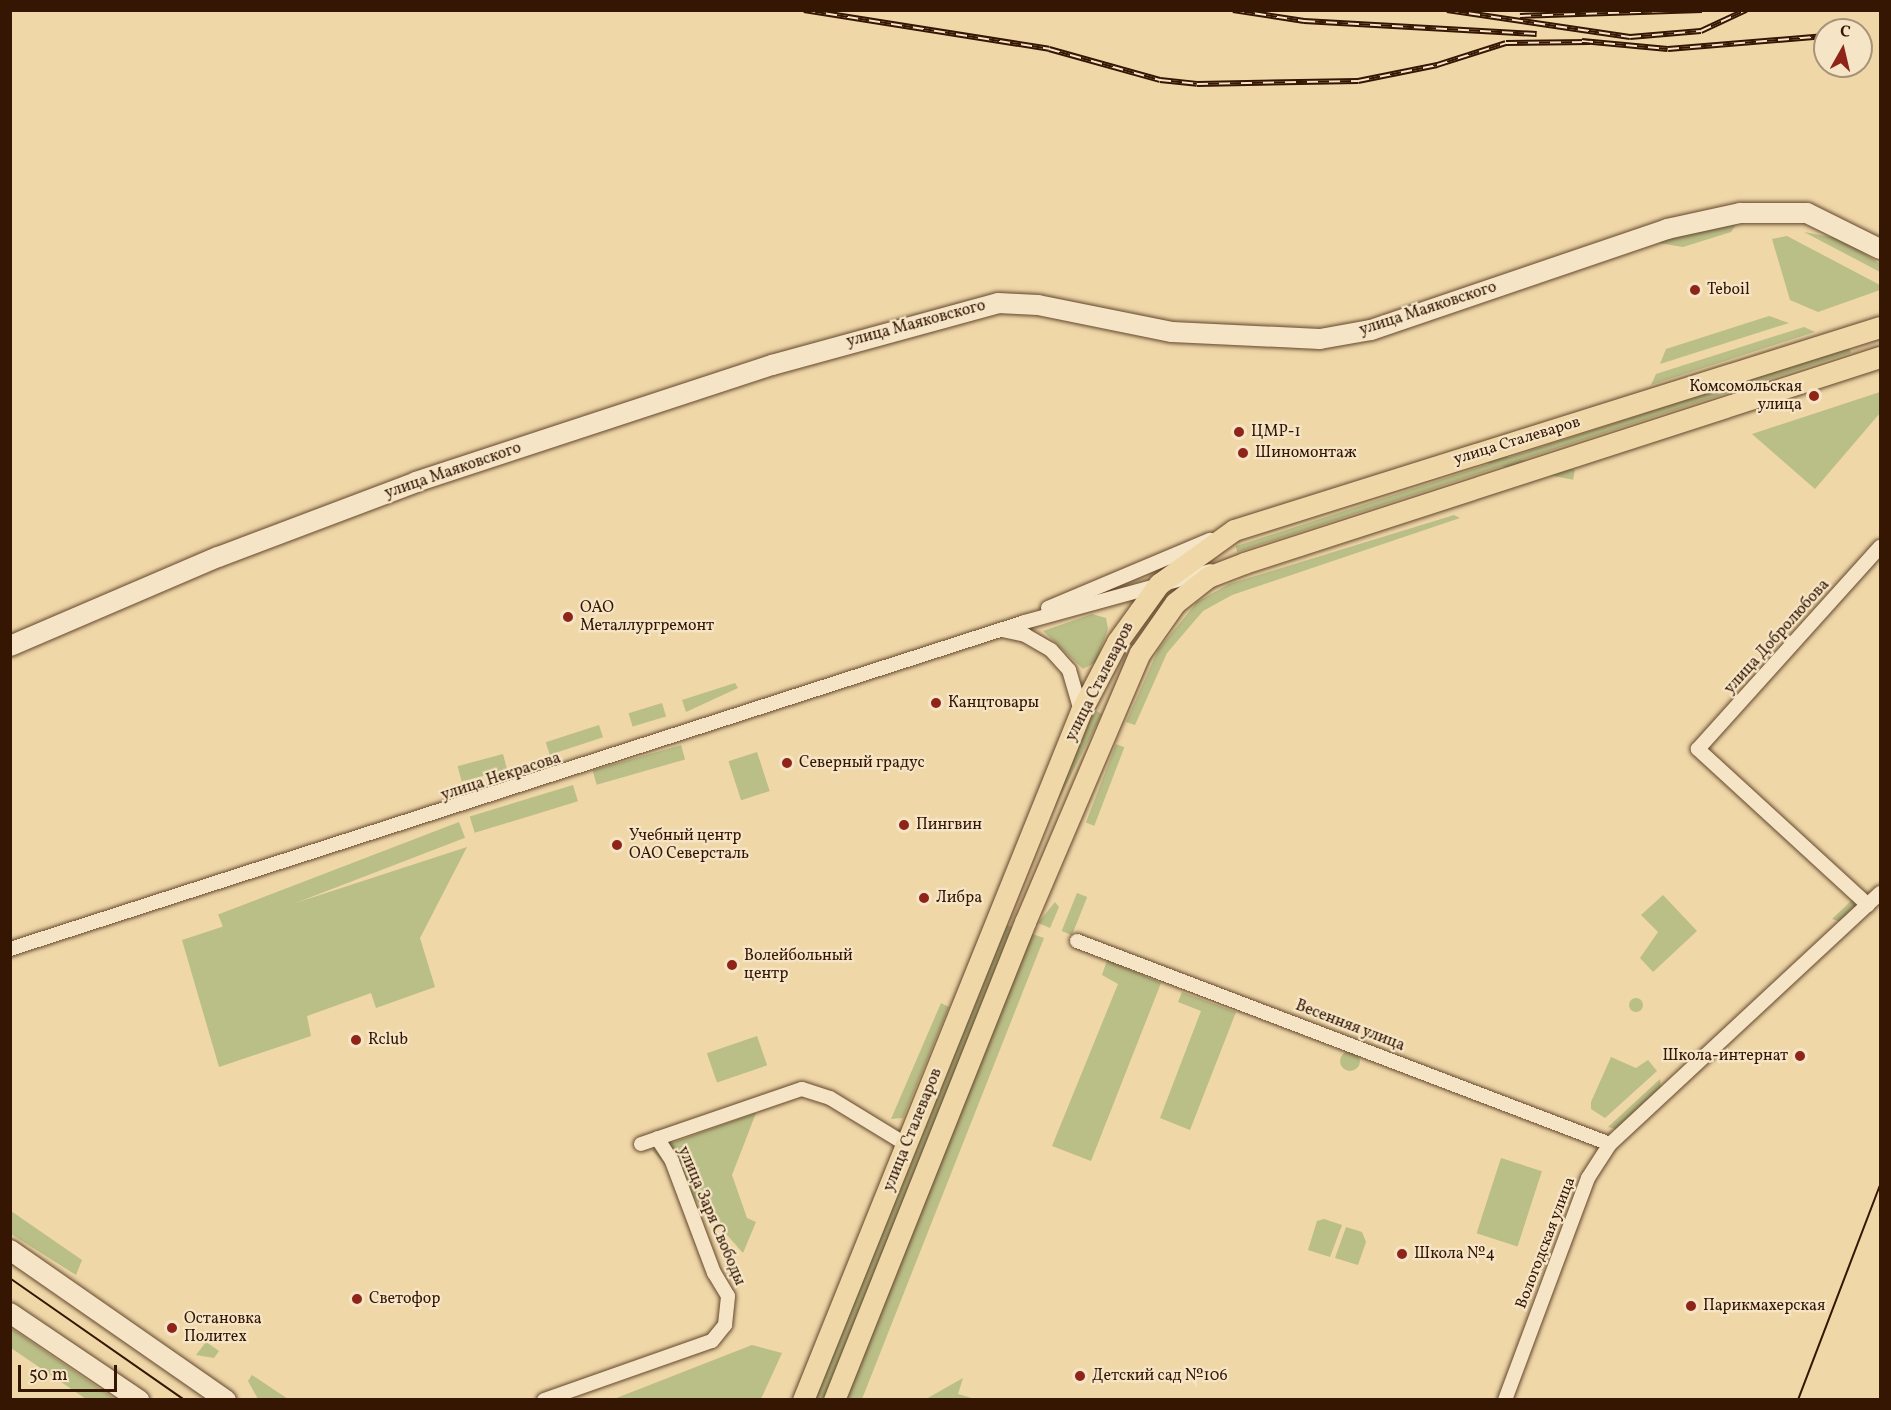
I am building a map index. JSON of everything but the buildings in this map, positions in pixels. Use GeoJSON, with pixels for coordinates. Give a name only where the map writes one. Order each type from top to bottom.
{"type":"FeatureCollection","features":[{"type":"Feature","properties":{"kind":"main road","name":"улица Маяковского"},"geometry":{"type":"LineString","coordinates":[[10,646],[218,557],[417,482],[772,365],[998,303],[1038,305],[1183,333],[1320,339],[1371,330],[1667,229],[1740,213],[1807,213],[1881,249]]}},
{"type":"Feature","properties":{"kind":"main road","name":"улица Сталеваров"},"geometry":{"type":"LineString","coordinates":[[803,1400],[908,1145],[1081,711],[1117,642],[1159,584],[1234,530],[1881,327]]}},
{"type":"Feature","properties":{"kind":"main road","name":"улица Сталеваров"},"geometry":{"type":"LineString","coordinates":[[834,1400],[1025,922],[1140,653],[1191,587],[1244,563],[1881,357]]}},
{"type":"Feature","properties":{"kind":"main road"},"geometry":{"type":"LineString","coordinates":[[10,1250],[226,1400]]}},
{"type":"Feature","properties":{"kind":"main road"},"geometry":{"type":"LineString","coordinates":[[10,1312],[139,1400]]}},
{"type":"Feature","properties":{"kind":"street"},"geometry":{"type":"LineString","coordinates":[[1000,630],[1234,530]]}},
{"type":"Feature","properties":{"kind":"street","name":"улица Добролюбова"},"geometry":{"type":"LineString","coordinates":[[1868,905],[1698,749],[1881,547]]}},
{"type":"Feature","properties":{"kind":"street"},"geometry":{"type":"LineString","coordinates":[[1000,630],[1159,584],[1244,563]]}},
{"type":"Feature","properties":{"kind":"street"},"geometry":{"type":"LineString","coordinates":[[1000,630],[1025,635],[1052,650],[1069,670],[1081,711]]}},
{"type":"Feature","properties":{"kind":"street","name":"улица Некрасова"},"geometry":{"type":"LineString","coordinates":[[10,949],[1000,630]]}},
{"type":"Feature","properties":{"kind":"street","name":"Вологодская улица"},"geometry":{"type":"LineString","coordinates":[[1505,1400],[1588,1178],[1610,1144],[1881,893]]}},
{"type":"Feature","properties":{"kind":"street","name":"Весенняя улица"},"geometry":{"type":"LineString","coordinates":[[1077,941],[1610,1144]]}},
{"type":"Feature","properties":{"kind":"street"},"geometry":{"type":"LineString","coordinates":[[641,1144],[802,1089],[830,1098],[908,1145]]}},
{"type":"Feature","properties":{"kind":"street","name":"улица Заря Свободы"},"geometry":{"type":"LineString","coordinates":[[544,1400],[712,1341],[725,1325],[728,1296],[714,1273],[672,1161],[657,1138]]}},
{"type":"Feature","properties":{"kind":"green space"},"geometry":{"type":"Polygon","coordinates":[[[1740,219],[1731,232],[1683,247],[1659,243],[1658,238],[1740,219]]]}},
{"type":"Feature","properties":{"kind":"green space"},"geometry":{"type":"Polygon","coordinates":[[[1804,232],[1842,239],[1880,264],[1880,272],[1804,232]]]}},
{"type":"Feature","properties":{"kind":"green space"},"geometry":{"type":"Polygon","coordinates":[[[1787,236],[1880,285],[1880,290],[1818,312],[1790,300],[1772,239],[1787,236]]]}},
{"type":"Feature","properties":{"kind":"green space"},"geometry":{"type":"Polygon","coordinates":[[[1769,316],[1789,323],[1660,364],[1666,349],[1769,316]]]}},
{"type":"Feature","properties":{"kind":"green space"},"geometry":{"type":"Polygon","coordinates":[[[1804,327],[1815,332],[1651,385],[1656,374],[1804,327]]]}},
{"type":"Feature","properties":{"kind":"green space"},"geometry":{"type":"Polygon","coordinates":[[[1849,347],[1851,353],[1237,552],[1236,546],[1849,347]]]}},
{"type":"Feature","properties":{"kind":"green space"},"geometry":{"type":"Polygon","coordinates":[[[1880,392],[1880,413],[1815,489],[1752,434],[1880,392]]]}},
{"type":"Feature","properties":{"kind":"green space"},"geometry":{"type":"Polygon","coordinates":[[[1464,448],[1575,470],[1573,480],[1462,458],[1464,448]]]}},
{"type":"Feature","properties":{"kind":"green space"},"geometry":{"type":"Polygon","coordinates":[[[1454,515],[1460,518],[1232,595],[1203,611],[1167,653],[1135,725],[1126,722],[1158,650],[1197,602],[1229,584],[1454,515]]]}},
{"type":"Feature","properties":{"kind":"green space"},"geometry":{"type":"Polygon","coordinates":[[[1092,614],[1106,618],[1108,629],[1096,662],[1083,669],[1043,631],[1092,614]]]}},
{"type":"Feature","properties":{"kind":"green space"},"geometry":{"type":"Polygon","coordinates":[[[735,683],[738,688],[686,712],[682,700],[735,683]]]}},
{"type":"Feature","properties":{"kind":"green space"},"geometry":{"type":"Polygon","coordinates":[[[662,703],[666,716],[633,727],[629,713],[662,703]]]}},
{"type":"Feature","properties":{"kind":"green space"},"geometry":{"type":"Polygon","coordinates":[[[1094,710],[1102,714],[1003,909],[995,905],[1094,710]]]}},
{"type":"Feature","properties":{"kind":"green space"},"geometry":{"type":"Polygon","coordinates":[[[599,725],[603,737],[550,755],[546,742],[599,725]]]}},
{"type":"Feature","properties":{"kind":"green space"},"geometry":{"type":"Polygon","coordinates":[[[1116,744],[1124,747],[1094,826],[1086,822],[1116,744]]]}},
{"type":"Feature","properties":{"kind":"green space"},"geometry":{"type":"Polygon","coordinates":[[[681,745],[685,759],[597,785],[593,770],[681,745]]]}},
{"type":"Feature","properties":{"kind":"green space"},"geometry":{"type":"Polygon","coordinates":[[[757,752],[770,791],[741,800],[728,761],[757,752]]]}},
{"type":"Feature","properties":{"kind":"green space"},"geometry":{"type":"Polygon","coordinates":[[[503,754],[507,769],[462,782],[458,766],[503,754]]]}},
{"type":"Feature","properties":{"kind":"green space"},"geometry":{"type":"Polygon","coordinates":[[[573,785],[578,801],[475,833],[470,817],[573,785]]]}},
{"type":"Feature","properties":{"kind":"green space"},"geometry":{"type":"Polygon","coordinates":[[[459,822],[465,838],[224,930],[218,914],[459,822]]]}},
{"type":"Feature","properties":{"kind":"green space"},"geometry":{"type":"Polygon","coordinates":[[[467,847],[420,938],[435,987],[376,1008],[371,993],[307,1016],[311,1036],[219,1067],[182,940],[467,847]]]}},
{"type":"Feature","properties":{"kind":"green space"},"geometry":{"type":"Polygon","coordinates":[[[1077,893],[1087,897],[1072,935],[1062,931],[1077,893]]]}},
{"type":"Feature","properties":{"kind":"green space"},"geometry":{"type":"Polygon","coordinates":[[[1663,895],[1697,931],[1653,972],[1640,958],[1658,932],[1641,915],[1663,895]]]}},
{"type":"Feature","properties":{"kind":"green space"},"geometry":{"type":"Polygon","coordinates":[[[1853,899],[1856,906],[1841,922],[1832,919],[1853,899]]]}},
{"type":"Feature","properties":{"kind":"green space"},"geometry":{"type":"Polygon","coordinates":[[[1055,902],[1059,907],[1050,928],[1038,923],[1055,902]]]}},
{"type":"Feature","properties":{"kind":"green space"},"geometry":{"type":"Polygon","coordinates":[[[1005,925],[1013,927],[824,1399],[812,1400],[1005,925]]]}},
{"type":"Feature","properties":{"kind":"green space"},"geometry":{"type":"Polygon","coordinates":[[[1032,934],[1044,938],[862,1399],[846,1400],[1032,934]]]}},
{"type":"Feature","properties":{"kind":"green space"},"geometry":{"type":"Polygon","coordinates":[[[1107,960],[1161,983],[1091,1161],[1052,1146],[1118,984],[1102,975],[1107,960]]]}},
{"type":"Feature","properties":{"kind":"green space"},"geometry":{"type":"Polygon","coordinates":[[[1182,992],[1236,1012],[1190,1130],[1160,1118],[1201,1011],[1178,1002],[1182,992]]]}},
{"type":"Feature","properties":{"kind":"green space"},"geometry":{"type":"Polygon","coordinates":[[[1633,998],[1639,998],[1643,1005],[1639,1012],[1633,1012],[1629,1008],[1629,1002],[1633,998]]]}},
{"type":"Feature","properties":{"kind":"green space"},"geometry":{"type":"Polygon","coordinates":[[[941,1003],[949,1007],[903,1118],[891,1119],[941,1003]]]}},
{"type":"Feature","properties":{"kind":"green space"},"geometry":{"type":"Polygon","coordinates":[[[757,1036],[767,1065],[717,1083],[707,1053],[757,1036]]]}},
{"type":"Feature","properties":{"kind":"green space"},"geometry":{"type":"Polygon","coordinates":[[[1350,1051],[1357,1054],[1360,1061],[1357,1068],[1350,1071],[1343,1068],[1340,1061],[1343,1054],[1350,1051]]]}},
{"type":"Feature","properties":{"kind":"green space"},"geometry":{"type":"Polygon","coordinates":[[[1611,1057],[1636,1068],[1648,1060],[1657,1071],[1605,1118],[1591,1109],[1591,1102],[1611,1057]]]}},
{"type":"Feature","properties":{"kind":"green space"},"geometry":{"type":"Polygon","coordinates":[[[1660,1079],[1661,1088],[1616,1129],[1608,1127],[1660,1079]]]}},
{"type":"Feature","properties":{"kind":"green space"},"geometry":{"type":"Polygon","coordinates":[[[756,1113],[732,1175],[747,1218],[756,1222],[743,1253],[652,1150],[756,1113]]]}},
{"type":"Feature","properties":{"kind":"green space"},"geometry":{"type":"Polygon","coordinates":[[[1501,1158],[1542,1171],[1517,1246],[1477,1233],[1501,1158]]]}},
{"type":"Feature","properties":{"kind":"green space"},"geometry":{"type":"Polygon","coordinates":[[[11,1211],[82,1260],[76,1275],[11,1234],[11,1211]]]}},
{"type":"Feature","properties":{"kind":"green space"},"geometry":{"type":"Polygon","coordinates":[[[1324,1219],[1342,1225],[1330,1257],[1308,1250],[1317,1221],[1324,1219]]]}},
{"type":"Feature","properties":{"kind":"green space"},"geometry":{"type":"Polygon","coordinates":[[[1346,1227],[1362,1232],[1366,1242],[1358,1265],[1335,1258],[1346,1227]]]}},
{"type":"Feature","properties":{"kind":"green space"},"geometry":{"type":"Polygon","coordinates":[[[11,1328],[113,1398],[86,1399],[11,1348],[11,1328]]]}},
{"type":"Feature","properties":{"kind":"green space"},"geometry":{"type":"Polygon","coordinates":[[[206,1342],[219,1351],[214,1358],[196,1355],[206,1342]]]}},
{"type":"Feature","properties":{"kind":"green space"},"geometry":{"type":"Polygon","coordinates":[[[752,1345],[782,1353],[761,1399],[614,1399],[752,1345]]]}},
{"type":"Feature","properties":{"kind":"green space"},"geometry":{"type":"Polygon","coordinates":[[[252,1375],[288,1399],[258,1399],[248,1381],[252,1375]]]}},
{"type":"Feature","properties":{"kind":"green space"},"geometry":{"type":"Polygon","coordinates":[[[963,1378],[958,1394],[975,1399],[926,1399],[963,1378]]]}},
{"type":"Feature","properties":{"kind":"tram line"},"geometry":{"type":"LineString","coordinates":[[1798,1400],[1880,1185]]}},
{"type":"Feature","properties":{"kind":"tram line"},"geometry":{"type":"LineString","coordinates":[[10,1278],[185,1400]]}},
{"type":"Feature","properties":{"kind":"railway"},"geometry":{"type":"LineString","coordinates":[[804,10],[1049,49],[1160,80],[1197,84],[1358,81],[1437,65],[1506,43],[1590,42]]}},
{"type":"Feature","properties":{"kind":"railway"},"geometry":{"type":"LineString","coordinates":[[1233,10],[1304,21],[1537,34]]}},
{"type":"Feature","properties":{"kind":"railway"},"geometry":{"type":"LineString","coordinates":[[1447,10],[1630,37],[1701,31],[1746,10]]}},
{"type":"Feature","properties":{"kind":"railway"},"geometry":{"type":"LineString","coordinates":[[1520,16],[1702,10]]}},
{"type":"Feature","properties":{"kind":"railway"},"geometry":{"type":"LineString","coordinates":[[1582,41],[1668,49],[1813,37]]}},
{"type":"Feature","properties":{"kind":"place","name":"Teboil"},"geometry":{"type":"Point","coordinates":[1695,290]}},
{"type":"Feature","properties":{"kind":"place","name":"Комсомольская улица"},"geometry":{"type":"Point","coordinates":[1814,396]}},
{"type":"Feature","properties":{"kind":"place","name":"ЦМР-1"},"geometry":{"type":"Point","coordinates":[1239,432]}},
{"type":"Feature","properties":{"kind":"place","name":"Шиномонтаж"},"geometry":{"type":"Point","coordinates":[1243,453]}},
{"type":"Feature","properties":{"kind":"place","name":"OAO Металлургремонт"},"geometry":{"type":"Point","coordinates":[568,617]}},
{"type":"Feature","properties":{"kind":"place","name":"Канцтовары"},"geometry":{"type":"Point","coordinates":[936,703]}},
{"type":"Feature","properties":{"kind":"place","name":"Северный градус"},"geometry":{"type":"Point","coordinates":[787,763]}},
{"type":"Feature","properties":{"kind":"place","name":"Пингвин"},"geometry":{"type":"Point","coordinates":[904,825]}},
{"type":"Feature","properties":{"kind":"place","name":"Учебный центр ОАО Северсталь"},"geometry":{"type":"Point","coordinates":[617,845]}},
{"type":"Feature","properties":{"kind":"place","name":"Либра"},"geometry":{"type":"Point","coordinates":[924,898]}},
{"type":"Feature","properties":{"kind":"place","name":"Волейбольный центр"},"geometry":{"type":"Point","coordinates":[732,965]}},
{"type":"Feature","properties":{"kind":"place","name":"Rclub"},"geometry":{"type":"Point","coordinates":[356,1040]}},
{"type":"Feature","properties":{"kind":"place","name":"Школа-интернат"},"geometry":{"type":"Point","coordinates":[1800,1056]}},
{"type":"Feature","properties":{"kind":"place","name":"Школа №4"},"geometry":{"type":"Point","coordinates":[1402,1254]}},
{"type":"Feature","properties":{"kind":"place","name":"Светофор"},"geometry":{"type":"Point","coordinates":[357,1299]}},
{"type":"Feature","properties":{"kind":"place","name":"Парикмахерская"},"geometry":{"type":"Point","coordinates":[1691,1306]}},
{"type":"Feature","properties":{"kind":"place","name":"Остановка Политех"},"geometry":{"type":"Point","coordinates":[172,1328]}},
{"type":"Feature","properties":{"kind":"place","name":"Детский сад №106"},"geometry":{"type":"Point","coordinates":[1080,1376]}}]}
